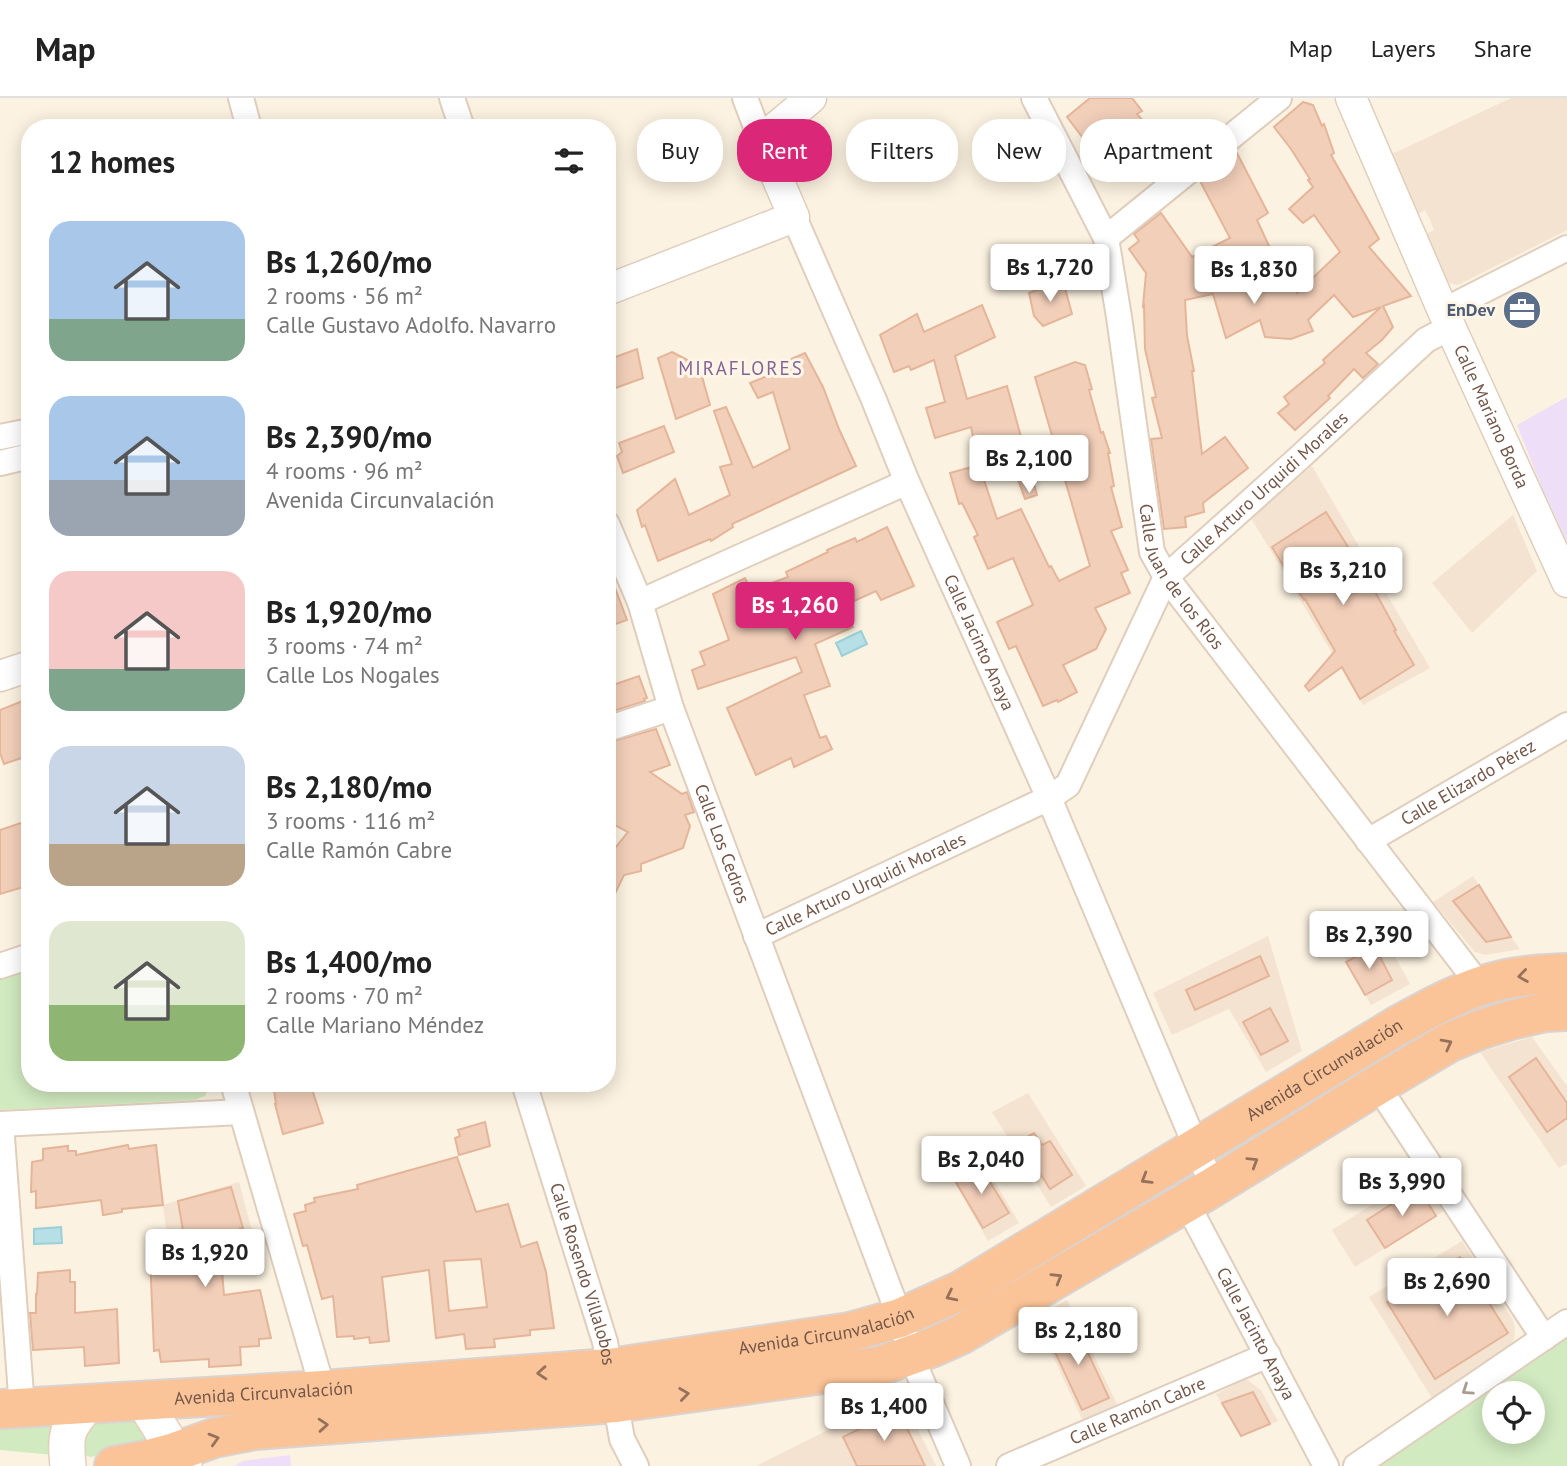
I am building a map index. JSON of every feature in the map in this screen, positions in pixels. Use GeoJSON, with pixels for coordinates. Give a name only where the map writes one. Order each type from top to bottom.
{"type":"FeatureCollection","features":[{"type":"Feature","properties":{"kind":"highway","name":"Avenida Circunvalación"},"geometry":{"type":"LineString","coordinates":[[11,1408],[323,1390],[613,1385],[850,1332],[900,1318],[960,1291],[1437,1004],[1501,980],[1567,972]]}},
{"type":"Feature","properties":{"kind":"highway","name":"Avenida Circunvalación"},"geometry":{"type":"LineString","coordinates":[[114,1466],[141,1461],[180,1459],[214,1438],[254,1430],[613,1385],[880,1366],[960,1335],[1200,1194],[1450,1042],[1479,1030],[1545,1012],[1567,1011]]}},
{"type":"Feature","properties":{"kind":"main road"},"geometry":{"type":"LineString","coordinates":[[144,1402],[180,1459]]}},
{"type":"Feature","properties":{"kind":"main road"},"geometry":{"type":"LineString","coordinates":[[68,1466],[67,1432],[87,1405]]}},
{"type":"Feature","properties":{"kind":"street"},"geometry":{"type":"LineString","coordinates":[[241,98],[247,119]]}},
{"type":"Feature","properties":{"kind":"street"},"geometry":{"type":"LineString","coordinates":[[452,98],[459,119]]}},
{"type":"Feature","properties":{"kind":"street","name":"Calle Jacinto Anaya"},"geometry":{"type":"LineString","coordinates":[[746,98],[754,119]]}},
{"type":"Feature","properties":{"kind":"street"},"geometry":{"type":"LineString","coordinates":[[786,119],[811,98]]}},
{"type":"Feature","properties":{"kind":"street","name":"Calle Juan de los Ríos"},"geometry":{"type":"LineString","coordinates":[[1034,98],[1106,238],[1152,552],[1166,577],[1480,986]]}},
{"type":"Feature","properties":{"kind":"street"},"geometry":{"type":"LineString","coordinates":[[1106,238],[1279,98]]}},
{"type":"Feature","properties":{"kind":"street","name":"Calle Mariano Borda"},"geometry":{"type":"LineString","coordinates":[[1358,100],[1447,319],[1567,582]]}},
{"type":"Feature","properties":{"kind":"street","name":"Calle Jacinto Anaya"},"geometry":{"type":"LineString","coordinates":[[779,182],[907,482],[1049,798],[1196,1149],[1200,1194],[1268,1355],[1326,1466]]}},
{"type":"Feature","properties":{"kind":"street"},"geometry":{"type":"LineString","coordinates":[[616,286],[794,217]]}},
{"type":"Feature","properties":{"kind":"street","name":"Calle Arturo Urquidi Morales"},"geometry":{"type":"LineString","coordinates":[[756,936],[1049,798],[1068,785],[1166,577],[1299,458],[1447,319],[1567,248]]}},
{"type":"Feature","properties":{"kind":"street"},"geometry":{"type":"LineString","coordinates":[[0,437],[21,433]]}},
{"type":"Feature","properties":{"kind":"street"},"geometry":{"type":"LineString","coordinates":[[0,463],[21,458]]}},
{"type":"Feature","properties":{"kind":"street"},"geometry":{"type":"LineString","coordinates":[[640,602],[907,482]]}},
{"type":"Feature","properties":{"kind":"street","name":"Calle Los Cedros"},"geometry":{"type":"LineString","coordinates":[[616,545],[640,602],[671,708],[900,1318],[911,1356],[958,1466]]}},
{"type":"Feature","properties":{"kind":"street"},"geometry":{"type":"LineString","coordinates":[[0,676],[21,669]]}},
{"type":"Feature","properties":{"kind":"street"},"geometry":{"type":"LineString","coordinates":[[616,726],[671,708]]}},
{"type":"Feature","properties":{"kind":"street","name":"Calle Elizardo Pérez"},"geometry":{"type":"LineString","coordinates":[[1368,841],[1567,725]]}},
{"type":"Feature","properties":{"kind":"street"},"geometry":{"type":"LineString","coordinates":[[0,966],[21,959]]}},
{"type":"Feature","properties":{"kind":"street"},"geometry":{"type":"LineString","coordinates":[[1356,1466],[1555,1331],[1383,1081]]}},
{"type":"Feature","properties":{"kind":"street"},"geometry":{"type":"LineString","coordinates":[[235,1092],[323,1390]]}},
{"type":"Feature","properties":{"kind":"street","name":"Calle Rosendo Villalobos"},"geometry":{"type":"LineString","coordinates":[[527,1092],[605,1342],[622,1439],[636,1466]]}},
{"type":"Feature","properties":{"kind":"street"},"geometry":{"type":"LineString","coordinates":[[11,1408],[1,1124],[241,1112]]}},
{"type":"Feature","properties":{"kind":"street","name":"Calle Ramón Cabre"},"geometry":{"type":"LineString","coordinates":[[1009,1466],[1268,1355]]}},
{"type":"Feature","properties":{"kind":"shaded area"},"geometry":{"type":"Polygon","coordinates":[[[1511,98],[1567,98],[1567,230],[1458,285],[1449,283],[1426,234],[1434,230],[1430,220],[1425,210],[1418,214],[1392,154],[1511,98]]]}},
{"type":"Feature","properties":{"kind":"shaded area"},"geometry":{"type":"Polygon","coordinates":[[[1567,397],[1567,541],[1517,425],[1567,397]]]}},
{"type":"Feature","properties":{"kind":"shaded area"},"geometry":{"type":"Polygon","coordinates":[[[1312,466],[1430,668],[1363,705],[1251,518],[1312,466]]]}},
{"type":"Feature","properties":{"kind":"shaded area"},"geometry":{"type":"Polygon","coordinates":[[[1513,515],[1537,571],[1472,633],[1432,583],[1513,515]]]}},
{"type":"Feature","properties":{"kind":"shaded area"},"geometry":{"type":"Polygon","coordinates":[[[1473,876],[1520,949],[1485,955],[1475,952],[1433,902],[1473,876]]]}},
{"type":"Feature","properties":{"kind":"shaded area"},"geometry":{"type":"Polygon","coordinates":[[[1379,927],[1410,984],[1371,1005],[1340,949],[1379,927]]]}},
{"type":"Feature","properties":{"kind":"shaded area"},"geometry":{"type":"Polygon","coordinates":[[[1268,936],[1302,1051],[1266,1072],[1229,1009],[1172,1035],[1153,993],[1268,936]]]}},
{"type":"Feature","properties":{"kind":"shaded area"},"geometry":{"type":"Polygon","coordinates":[[[1532,1037],[1567,1086],[1567,1163],[1559,1168],[1480,1052],[1532,1037]]]}},
{"type":"Feature","properties":{"kind":"shaded area"},"geometry":{"type":"Polygon","coordinates":[[[1028,1093],[1086,1186],[1051,1207],[992,1112],[1028,1093]]]}},
{"type":"Feature","properties":{"kind":"shaded area"},"geometry":{"type":"Polygon","coordinates":[[[977,1151],[1019,1223],[988,1241],[947,1169],[977,1151]]]}},
{"type":"Feature","properties":{"kind":"shaded area"},"geometry":{"type":"Polygon","coordinates":[[[1424,1172],[1447,1209],[1355,1267],[1332,1230],[1424,1172]]]}},
{"type":"Feature","properties":{"kind":"shaded area"},"geometry":{"type":"Polygon","coordinates":[[[239,1182],[254,1238],[168,1244],[163,1205],[239,1182]]]}},
{"type":"Feature","properties":{"kind":"shaded area"},"geometry":{"type":"Polygon","coordinates":[[[1462,1241],[1513,1320],[1514,1339],[1509,1347],[1432,1398],[1369,1297],[1462,1241]]]}},
{"type":"Feature","properties":{"kind":"shaded area"},"geometry":{"type":"Polygon","coordinates":[[[1067,1300],[1118,1406],[1083,1421],[1035,1318],[1067,1300]]]}},
{"type":"Feature","properties":{"kind":"shaded area"},"geometry":{"type":"Polygon","coordinates":[[[1246,1379],[1261,1390],[1278,1421],[1241,1436],[1216,1394],[1246,1379]]]}},
{"type":"Feature","properties":{"kind":"shaded area"},"geometry":{"type":"Polygon","coordinates":[[[900,1394],[936,1466],[756,1466],[900,1394]]]}},
{"type":"Feature","properties":{"kind":"shaded area"},"geometry":{"type":"Polygon","coordinates":[[[290,1455],[291,1466],[234,1466],[243,1461],[290,1455]]]}},
{"type":"Feature","properties":{"kind":"green space"},"geometry":{"type":"Polygon","coordinates":[[[21,967],[21,1092],[207,1092],[205,1096],[195,1100],[0,1110],[0,974],[21,967]]]}},
{"type":"Feature","properties":{"kind":"green space"},"geometry":{"type":"Polygon","coordinates":[[[1567,988],[1223,1164],[1217,1150],[1474,1003],[1567,988]]]}},
{"type":"Feature","properties":{"kind":"green space"},"geometry":{"type":"Polygon","coordinates":[[[1567,1333],[1567,1466],[1373,1466],[1482,1391],[1482,1444],[1545,1444],[1545,1381],[1497,1381],[1567,1333]]]}},
{"type":"Feature","properties":{"kind":"green space"},"geometry":{"type":"Polygon","coordinates":[[[133,1419],[140,1422],[148,1439],[137,1450],[90,1457],[82,1454],[82,1435],[91,1424],[133,1419]]]}},
{"type":"Feature","properties":{"kind":"green space"},"geometry":{"type":"Polygon","coordinates":[[[62,1421],[54,1455],[0,1450],[0,1425],[62,1421]]]}},
{"type":"Feature","properties":{"kind":"water"},"geometry":{"type":"Polygon","coordinates":[[[861,631],[867,644],[842,656],[836,643],[861,631]]]}},
{"type":"Feature","properties":{"kind":"water"},"geometry":{"type":"Polygon","coordinates":[[[61,1227],[62,1243],[34,1244],[34,1229],[61,1227]]]}},
{"type":"Feature","properties":{"kind":"building"},"geometry":{"type":"Polygon","coordinates":[[[1090,98],[1132,98],[1142,111],[1137,114],[1141,119],[1080,119],[1080,134],[1067,117],[1090,98]]]}},
{"type":"Feature","properties":{"kind":"building"},"geometry":{"type":"Polygon","coordinates":[[[1303,102],[1313,105],[1322,126],[1324,124],[1334,153],[1331,155],[1379,239],[1369,247],[1411,296],[1383,306],[1393,327],[1366,353],[1378,364],[1363,378],[1354,369],[1328,396],[1330,398],[1295,430],[1278,413],[1289,404],[1284,397],[1325,363],[1323,360],[1381,307],[1353,317],[1334,295],[1308,320],[1313,331],[1291,339],[1265,337],[1260,320],[1226,338],[1213,294],[1185,300],[1202,454],[1225,437],[1248,468],[1203,503],[1204,512],[1185,517],[1186,527],[1164,529],[1151,439],[1162,438],[1152,398],[1156,397],[1145,349],[1143,306],[1146,273],[1129,249],[1139,241],[1134,234],[1161,213],[1192,257],[1230,238],[1201,182],[1237,182],[1237,153],[1268,213],[1257,220],[1282,274],[1288,271],[1297,293],[1340,252],[1314,215],[1303,223],[1289,209],[1313,187],[1291,149],[1274,127],[1303,102]]]}},
{"type":"Feature","properties":{"kind":"building"},"geometry":{"type":"Polygon","coordinates":[[[1063,281],[1072,314],[1043,326],[1034,316],[1029,293],[1063,281]]]}},
{"type":"Feature","properties":{"kind":"building"},"geometry":{"type":"Polygon","coordinates":[[[982,305],[995,337],[955,356],[967,399],[1007,386],[1037,495],[1025,499],[1010,457],[981,471],[997,519],[1021,509],[1049,567],[1051,566],[1059,581],[1090,566],[1035,377],[1075,362],[1085,365],[1092,389],[1089,390],[1101,433],[1103,432],[1110,453],[1114,486],[1111,487],[1122,527],[1111,531],[1128,570],[1121,573],[1130,593],[1095,608],[1106,629],[1096,649],[1063,665],[1077,692],[1043,706],[1016,646],[1009,649],[997,622],[1033,605],[1013,558],[988,569],[974,537],[978,535],[962,503],[959,504],[950,473],[979,465],[971,427],[935,438],[926,408],[945,402],[934,360],[911,370],[909,366],[894,372],[880,335],[917,314],[924,332],[982,305]]]}},
{"type":"Feature","properties":{"kind":"building"},"geometry":{"type":"Polygon","coordinates":[[[637,349],[643,378],[616,388],[616,357],[637,349]]]}},
{"type":"Feature","properties":{"kind":"building"},"geometry":{"type":"Polygon","coordinates":[[[672,352],[699,366],[710,405],[676,419],[658,358],[672,352]]]}},
{"type":"Feature","properties":{"kind":"building"},"geometry":{"type":"Polygon","coordinates":[[[805,353],[823,387],[856,466],[732,524],[733,527],[711,541],[710,539],[658,561],[637,510],[675,479],[689,515],[730,495],[720,467],[732,464],[714,411],[726,407],[753,468],[790,449],[773,392],[758,398],[750,383],[785,369],[782,363],[805,353]]]}},
{"type":"Feature","properties":{"kind":"building"},"geometry":{"type":"Polygon","coordinates":[[[664,426],[674,452],[623,473],[617,456],[622,452],[619,443],[664,426]]]}},
{"type":"Feature","properties":{"kind":"building"},"geometry":{"type":"Polygon","coordinates":[[[1326,512],[1367,577],[1414,665],[1360,699],[1342,667],[1309,691],[1305,686],[1335,651],[1272,547],[1326,512]]]}},
{"type":"Feature","properties":{"kind":"building"},"geometry":{"type":"Polygon","coordinates":[[[887,527],[914,586],[881,600],[876,591],[843,606],[853,627],[815,644],[830,686],[804,695],[820,738],[826,736],[832,749],[794,767],[791,758],[756,775],[727,708],[802,672],[796,657],[698,689],[692,670],[705,665],[700,652],[729,640],[713,594],[745,578],[751,591],[788,577],[786,572],[828,552],[827,550],[855,538],[857,542],[887,527]]]}},
{"type":"Feature","properties":{"kind":"building"},"geometry":{"type":"Polygon","coordinates":[[[616,591],[627,620],[616,624],[616,591]]]}},
{"type":"Feature","properties":{"kind":"building"},"geometry":{"type":"Polygon","coordinates":[[[639,676],[647,698],[616,710],[616,684],[639,676]]]}},
{"type":"Feature","properties":{"kind":"building"},"geometry":{"type":"Polygon","coordinates":[[[21,702],[21,758],[4,764],[0,753],[0,710],[21,702]]]}},
{"type":"Feature","properties":{"kind":"building"},"geometry":{"type":"Polygon","coordinates":[[[656,729],[670,765],[650,772],[682,794],[687,792],[694,812],[685,815],[690,826],[683,848],[641,864],[641,871],[624,875],[616,891],[616,847],[628,832],[616,826],[616,740],[656,729]]]}},
{"type":"Feature","properties":{"kind":"building"},"geometry":{"type":"Polygon","coordinates":[[[21,823],[21,888],[0,894],[0,830],[21,823]]]}},
{"type":"Feature","properties":{"kind":"building"},"geometry":{"type":"Polygon","coordinates":[[[1479,885],[1511,937],[1486,942],[1453,901],[1479,885]]]}},
{"type":"Feature","properties":{"kind":"building"},"geometry":{"type":"Polygon","coordinates":[[[1375,947],[1392,980],[1365,995],[1346,962],[1375,947]]]}},
{"type":"Feature","properties":{"kind":"building"},"geometry":{"type":"Polygon","coordinates":[[[1260,956],[1269,976],[1195,1010],[1186,990],[1260,956]]]}},
{"type":"Feature","properties":{"kind":"building"},"geometry":{"type":"Polygon","coordinates":[[[1270,1008],[1288,1041],[1261,1055],[1243,1022],[1270,1008]]]}},
{"type":"Feature","properties":{"kind":"building"},"geometry":{"type":"Polygon","coordinates":[[[1536,1058],[1567,1103],[1567,1118],[1547,1132],[1509,1077],[1536,1058]]]}},
{"type":"Feature","properties":{"kind":"building"},"geometry":{"type":"Polygon","coordinates":[[[274,1092],[313,1092],[323,1123],[283,1134],[274,1092]]]}},
{"type":"Feature","properties":{"kind":"building"},"geometry":{"type":"Polygon","coordinates":[[[485,1122],[490,1146],[459,1155],[455,1138],[460,1136],[458,1130],[485,1122]]]}},
{"type":"Feature","properties":{"kind":"building"},"geometry":{"type":"Polygon","coordinates":[[[1034,1133],[1042,1145],[1050,1141],[1072,1175],[1050,1189],[1020,1141],[1034,1133]]]}},
{"type":"Feature","properties":{"kind":"building"},"geometry":{"type":"Polygon","coordinates":[[[128,1145],[129,1149],[156,1145],[163,1205],[122,1209],[122,1212],[103,1215],[101,1200],[36,1208],[36,1191],[31,1192],[32,1162],[43,1160],[43,1149],[68,1146],[68,1151],[76,1151],[76,1155],[128,1145]]]}},
{"type":"Feature","properties":{"kind":"building"},"geometry":{"type":"Polygon","coordinates":[[[457,1157],[476,1212],[508,1204],[521,1247],[537,1242],[546,1272],[554,1328],[530,1330],[530,1335],[494,1339],[495,1347],[466,1349],[464,1334],[436,1338],[429,1270],[382,1277],[389,1341],[370,1343],[369,1337],[337,1337],[333,1296],[322,1299],[307,1245],[303,1246],[294,1214],[306,1211],[305,1205],[315,1202],[314,1198],[358,1189],[357,1185],[457,1157]],[[481,1259],[444,1261],[449,1311],[487,1307],[481,1259]]]}},
{"type":"Feature","properties":{"kind":"building"},"geometry":{"type":"Polygon","coordinates":[[[979,1164],[1009,1213],[983,1228],[954,1179],[979,1164]]]}},
{"type":"Feature","properties":{"kind":"building"},"geometry":{"type":"Polygon","coordinates":[[[231,1187],[243,1228],[240,1228],[242,1256],[221,1258],[224,1295],[260,1290],[271,1338],[259,1339],[259,1346],[240,1347],[241,1365],[209,1367],[209,1359],[161,1362],[159,1350],[154,1351],[150,1257],[187,1254],[178,1201],[231,1187]]]}},
{"type":"Feature","properties":{"kind":"building"},"geometry":{"type":"Polygon","coordinates":[[[1418,1187],[1436,1216],[1385,1248],[1367,1220],[1418,1187]]]}},
{"type":"Feature","properties":{"kind":"building"},"geometry":{"type":"Polygon","coordinates":[[[1460,1257],[1508,1333],[1435,1379],[1387,1302],[1460,1257]]]}},
{"type":"Feature","properties":{"kind":"building"},"geometry":{"type":"Polygon","coordinates":[[[70,1270],[70,1282],[75,1282],[75,1313],[117,1309],[119,1363],[85,1366],[84,1347],[33,1350],[30,1313],[36,1313],[38,1273],[70,1270]]]}},
{"type":"Feature","properties":{"kind":"building"},"geometry":{"type":"Polygon","coordinates":[[[1074,1323],[1109,1398],[1082,1410],[1047,1335],[1074,1323]]]}},
{"type":"Feature","properties":{"kind":"building"},"geometry":{"type":"Polygon","coordinates":[[[1253,1392],[1270,1424],[1241,1436],[1222,1403],[1253,1392]]]}},
{"type":"Feature","properties":{"kind":"building"},"geometry":{"type":"Polygon","coordinates":[[[896,1405],[925,1466],[857,1466],[843,1437],[878,1420],[876,1415],[896,1405]]]}},
{"type":"Feature","properties":{"kind":"place","name":"EnDev"},"geometry":{"type":"Point","coordinates":[1522,310]}},
{"type":"Feature","properties":{"kind":"district","name":"MIRAFLORES"},"geometry":{"type":"Point","coordinates":[741,368]}}]}
